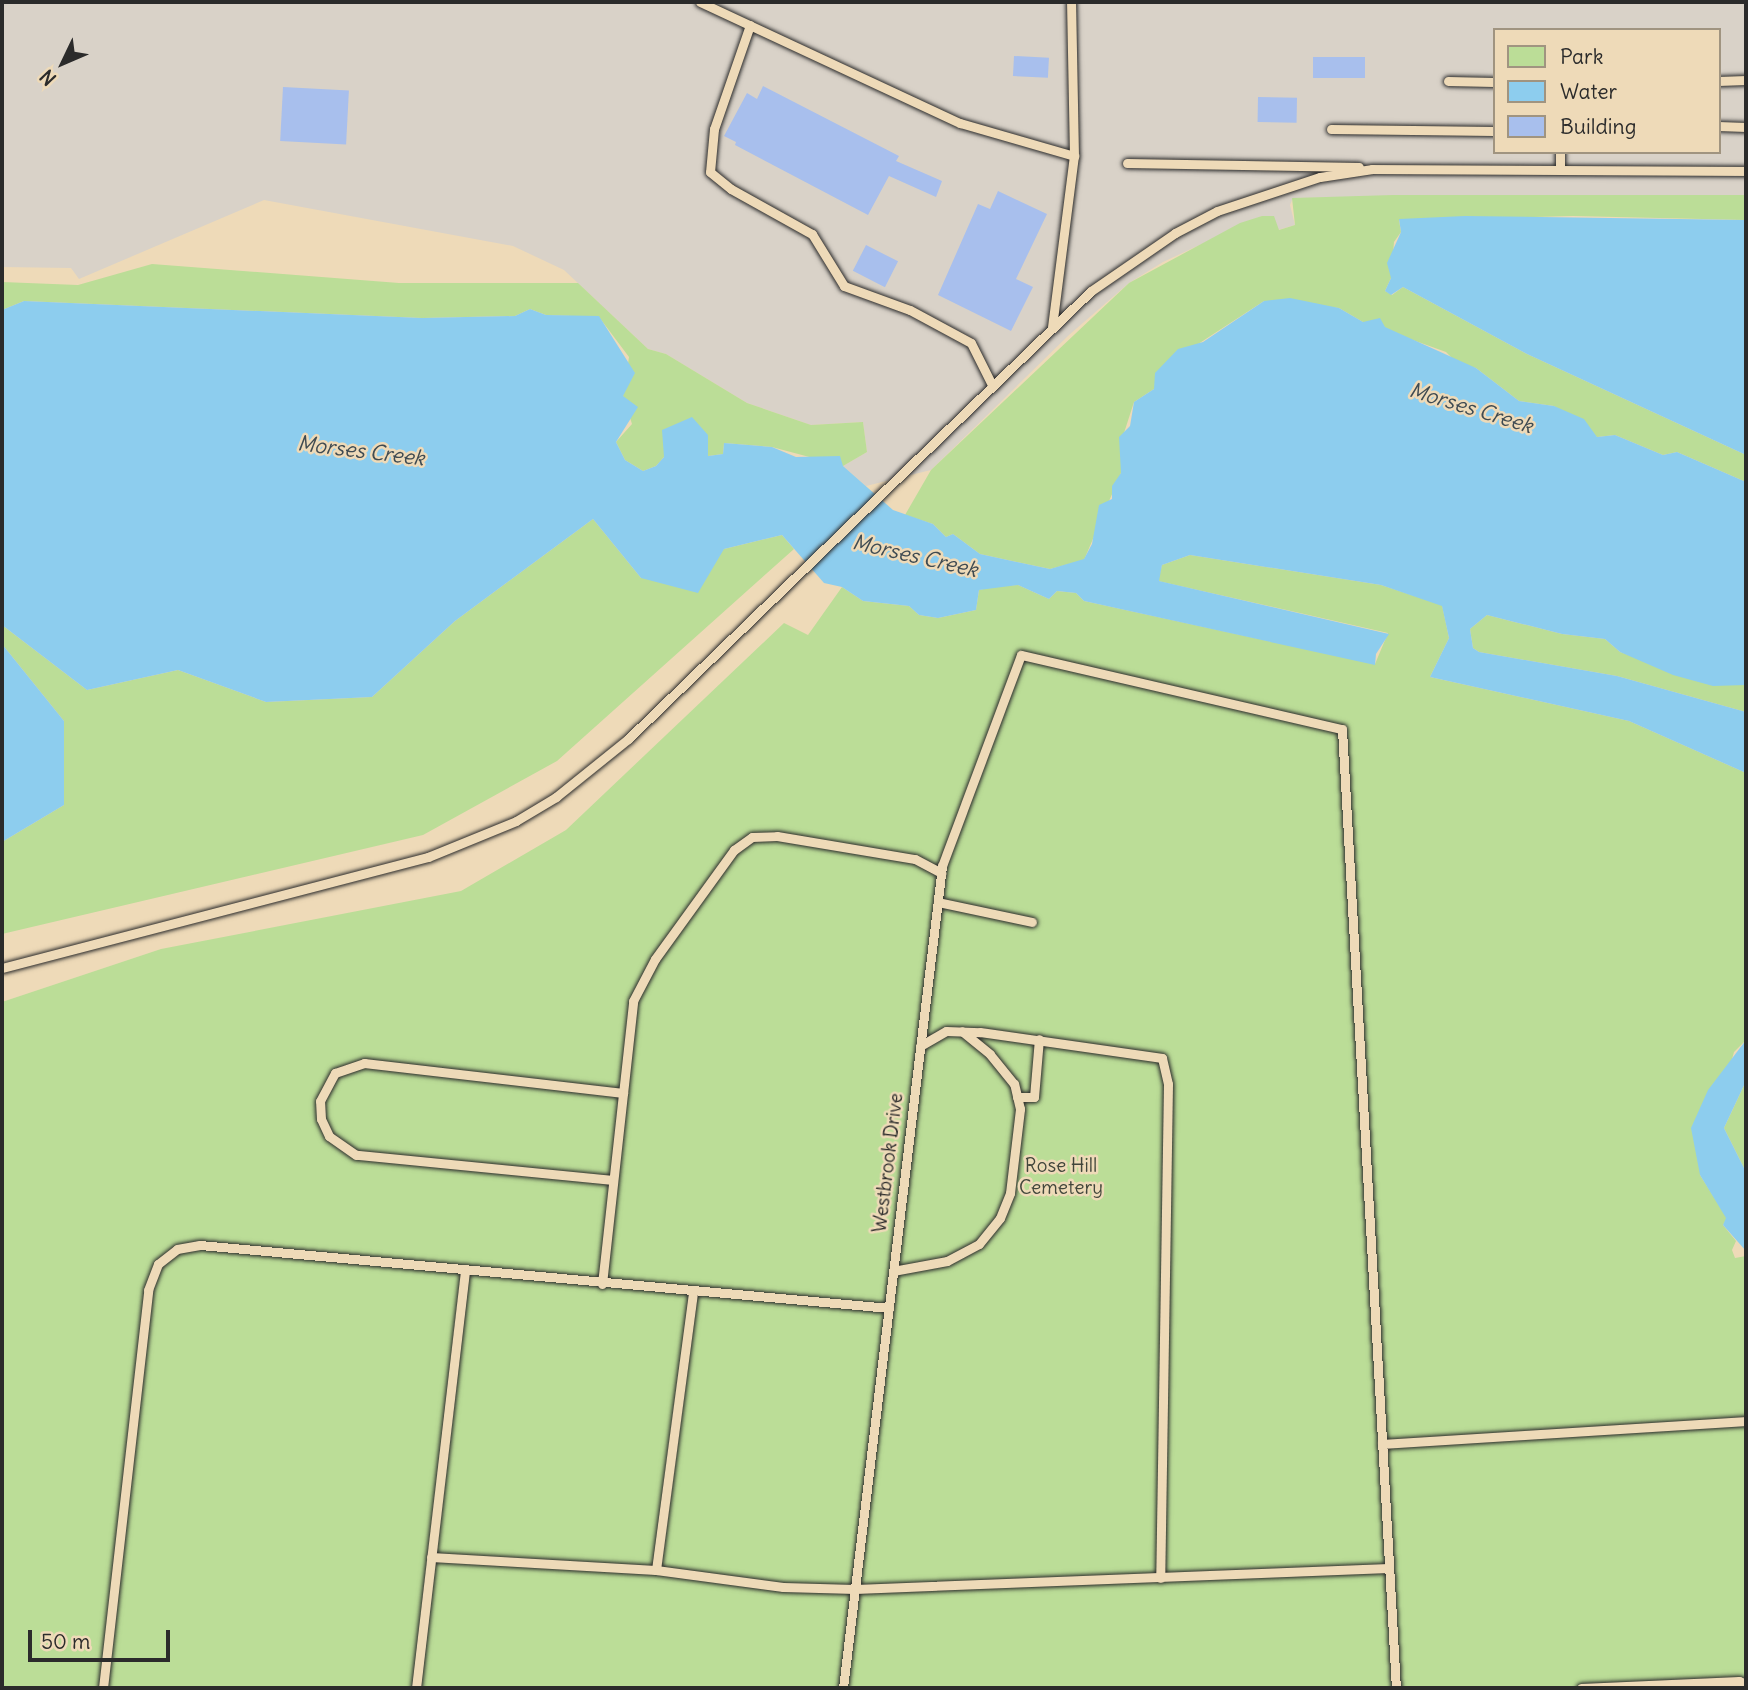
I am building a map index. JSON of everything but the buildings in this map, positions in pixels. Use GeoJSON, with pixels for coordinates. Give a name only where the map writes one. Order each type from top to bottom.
{"type":"FeatureCollection","features":[{"type":"Feature","properties":{"kind":"lane"},"geometry":{"type":"LineString","coordinates":[[700,2],[960,123],[1074,156]]}},
{"type":"Feature","properties":{"kind":"lane"},"geometry":{"type":"LineString","coordinates":[[1052,327],[1074,156],[1071,2]]}},
{"type":"Feature","properties":{"kind":"lane"},"geometry":{"type":"LineString","coordinates":[[750,25],[715,129],[710,172],[731,189],[812,233],[844,286],[910,310],[971,343],[992,385]]}},
{"type":"Feature","properties":{"kind":"lane"},"geometry":{"type":"LineString","coordinates":[[1720,81],[1746,80]]}},
{"type":"Feature","properties":{"kind":"lane"},"geometry":{"type":"LineString","coordinates":[[1448,81],[1492,82]]}},
{"type":"Feature","properties":{"kind":"lane"},"geometry":{"type":"LineString","coordinates":[[1720,126],[1746,127]]}},
{"type":"Feature","properties":{"kind":"lane"},"geometry":{"type":"LineString","coordinates":[[1331,129],[1492,131]]}},
{"type":"Feature","properties":{"kind":"lane"},"geometry":{"type":"LineString","coordinates":[[1560,154],[1560,169]]}},
{"type":"Feature","properties":{"kind":"lane"},"geometry":{"type":"LineString","coordinates":[[1127,163],[1746,171]]}},
{"type":"Feature","properties":{"kind":"lane"},"geometry":{"type":"LineString","coordinates":[[2,968],[382,871],[471,842],[516,821],[593,771],[807,567],[1052,327],[1131,262],[1217,212],[1320,177],[1424,167]]}},
{"type":"Feature","properties":{"kind":"lane","name":"Westbrook Drive"},"geometry":{"type":"LineString","coordinates":[[843,1688],[941,873],[1021,655],[1342,729],[1382,1444]]}},
{"type":"Feature","properties":{"kind":"lane"},"geometry":{"type":"LineString","coordinates":[[602,1284],[629,1017],[643,978],[743,842],[752,837],[777,836],[915,859],[941,873]]}},
{"type":"Feature","properties":{"kind":"lane"},"geometry":{"type":"LineString","coordinates":[[938,902],[1032,922]]}},
{"type":"Feature","properties":{"kind":"lane"},"geometry":{"type":"LineString","coordinates":[[920,1046],[946,1031],[962,1031],[1040,1039],[1162,1058],[1168,1084],[1160,1578]]}},
{"type":"Feature","properties":{"kind":"lane"},"geometry":{"type":"LineString","coordinates":[[893,1271],[947,1261],[979,1244],[1000,1218],[1010,1193],[1017,1097],[1014,1084],[990,1054],[962,1031]]}},
{"type":"Feature","properties":{"kind":"lane"},"geometry":{"type":"LineString","coordinates":[[1017,1097],[1034,1097],[1040,1039]]}},
{"type":"Feature","properties":{"kind":"lane"},"geometry":{"type":"LineString","coordinates":[[613,1180],[356,1155],[329,1136],[321,1119],[320,1101],[335,1073],[364,1063],[623,1093]]}},
{"type":"Feature","properties":{"kind":"lane"},"geometry":{"type":"LineString","coordinates":[[103,1688],[148,1290],[158,1264],[177,1249],[200,1245],[465,1272],[888,1308]]}},
{"type":"Feature","properties":{"kind":"lane"},"geometry":{"type":"LineString","coordinates":[[416,1688],[465,1272]]}},
{"type":"Feature","properties":{"kind":"lane"},"geometry":{"type":"LineString","coordinates":[[656,1570],[692,1292]]}},
{"type":"Feature","properties":{"kind":"lane"},"geometry":{"type":"LineString","coordinates":[[1396,1688],[1382,1444],[1746,1421]]}},
{"type":"Feature","properties":{"kind":"lane"},"geometry":{"type":"LineString","coordinates":[[430,1557],[656,1570],[783,1587],[855,1589],[1389,1569]]}},
{"type":"Feature","properties":{"kind":"lane"},"geometry":{"type":"LineString","coordinates":[[1581,1688],[1739,1681],[1746,1684]]}},
{"type":"Feature","properties":{"kind":"shaded area"},"geometry":{"type":"Polygon","coordinates":[[[2,2],[1746,2],[1746,195],[1293,198],[1290,205],[1295,225],[1278,230],[1262,216],[1163,262],[1129,283],[1069,335],[931,470],[866,486],[843,466],[867,452],[863,422],[811,425],[747,403],[666,354],[648,349],[564,270],[513,246],[264,200],[79,279],[71,268],[2,267],[2,2]]]}},
{"type":"Feature","properties":{"kind":"green space"},"geometry":{"type":"Polygon","coordinates":[[[1393,195],[1746,195],[1746,220],[1573,216],[1399,220],[1401,232],[1394,242],[1391,278],[1385,291],[1392,295],[1403,287],[1527,354],[1746,455],[1746,482],[1677,452],[1663,455],[1615,435],[1597,437],[1554,406],[1519,401],[1476,368],[1457,363],[1446,352],[1363,322],[1339,308],[1264,301],[1192,348],[1154,389],[1134,402],[1124,433],[1121,473],[1084,560],[1050,569],[980,554],[953,534],[946,537],[933,524],[905,515],[931,470],[1129,283],[1240,223],[1262,216],[1274,216],[1279,230],[1295,225],[1292,198],[1393,195]]]}},
{"type":"Feature","properties":{"kind":"green space"},"geometry":{"type":"Polygon","coordinates":[[[152,264],[399,283],[578,283],[648,349],[666,354],[747,403],[811,425],[863,422],[867,452],[843,466],[772,447],[724,443],[723,454],[708,456],[704,450],[664,457],[656,466],[643,471],[625,460],[616,442],[632,424],[623,396],[629,357],[599,317],[546,315],[530,309],[515,316],[422,318],[24,301],[2,310],[2,282],[78,285],[152,264]]]}},
{"type":"Feature","properties":{"kind":"green space"},"geometry":{"type":"Polygon","coordinates":[[[593,519],[641,578],[724,549],[782,535],[794,549],[557,761],[423,835],[2,934],[2,842],[64,805],[64,721],[2,644],[2,625],[87,690],[178,670],[266,702],[372,697],[455,621],[593,519]]]}},
{"type":"Feature","properties":{"kind":"green space","name":"Rose Hill Cemetery"},"geometry":{"type":"Polygon","coordinates":[[[1190,555],[1381,585],[1442,605],[1449,638],[1430,677],[1629,721],[1746,773],[1746,1040],[1734,1052],[1700,1175],[1727,1218],[1723,1225],[1736,1241],[1732,1250],[1735,1258],[1746,1256],[1746,1688],[2,1688],[2,1002],[161,949],[461,891],[566,830],[784,623],[808,635],[842,587],[863,601],[909,606],[919,615],[938,618],[976,610],[979,590],[996,586],[1018,585],[1049,599],[1057,591],[1076,593],[1084,601],[1375,664],[1388,633],[1158,581],[1162,565],[1190,555]]]}},
{"type":"Feature","properties":{"kind":"green space"},"geometry":{"type":"Polygon","coordinates":[[[1487,615],[1562,634],[1605,639],[1620,652],[1643,660],[1746,685],[1746,712],[1617,676],[1479,652],[1473,648],[1470,629],[1487,615]]]}},
{"type":"Feature","properties":{"kind":"green space"},"geometry":{"type":"Polygon","coordinates":[[[1746,1081],[1746,1172],[1724,1128],[1746,1081]]]}},
{"type":"Feature","properties":{"kind":"water"},"geometry":{"type":"Polygon","coordinates":[[[1465,216],[1746,220],[1746,455],[1527,354],[1403,287],[1391,295],[1385,291],[1391,278],[1387,263],[1401,232],[1399,219],[1465,216]]]}},
{"type":"Feature","properties":{"kind":"water","name":"Morses Creek"},"geometry":{"type":"Polygon","coordinates":[[[1290,298],[1339,308],[1363,322],[1380,318],[1385,327],[1476,368],[1519,401],[1554,406],[1584,419],[1597,437],[1615,435],[1663,455],[1677,452],[1746,482],[1746,685],[1713,686],[1673,675],[1620,652],[1605,639],[1562,634],[1487,615],[1470,629],[1473,648],[1479,652],[1617,676],[1746,712],[1746,773],[1629,721],[1430,677],[1449,638],[1442,606],[1381,585],[1190,555],[1162,565],[1159,581],[1389,634],[1376,654],[1375,665],[1084,601],[1076,593],[1057,591],[1049,599],[1018,585],[979,590],[976,610],[938,618],[919,615],[909,606],[863,601],[842,587],[824,583],[782,535],[724,549],[698,593],[641,578],[593,519],[455,621],[372,697],[266,702],[178,670],[87,690],[2,625],[2,310],[24,301],[422,318],[515,316],[530,309],[546,315],[599,316],[635,373],[623,396],[638,407],[616,442],[625,460],[643,471],[656,466],[664,457],[662,430],[692,417],[708,435],[708,456],[723,454],[724,443],[772,447],[796,457],[840,456],[843,466],[893,510],[933,524],[946,537],[953,534],[980,554],[1050,569],[1084,559],[1092,544],[1099,505],[1112,499],[1112,486],[1121,473],[1119,437],[1130,426],[1134,402],[1154,389],[1155,373],[1178,349],[1203,342],[1264,301],[1290,298]]]}},
{"type":"Feature","properties":{"kind":"water"},"geometry":{"type":"Polygon","coordinates":[[[2,644],[64,721],[64,805],[2,842],[2,644]]]}},
{"type":"Feature","properties":{"kind":"water"},"geometry":{"type":"Polygon","coordinates":[[[1746,1040],[1746,1081],[1724,1128],[1746,1172],[1746,1251],[1723,1225],[1726,1218],[1700,1175],[1691,1128],[1708,1090],[1746,1040]]]}}]}
